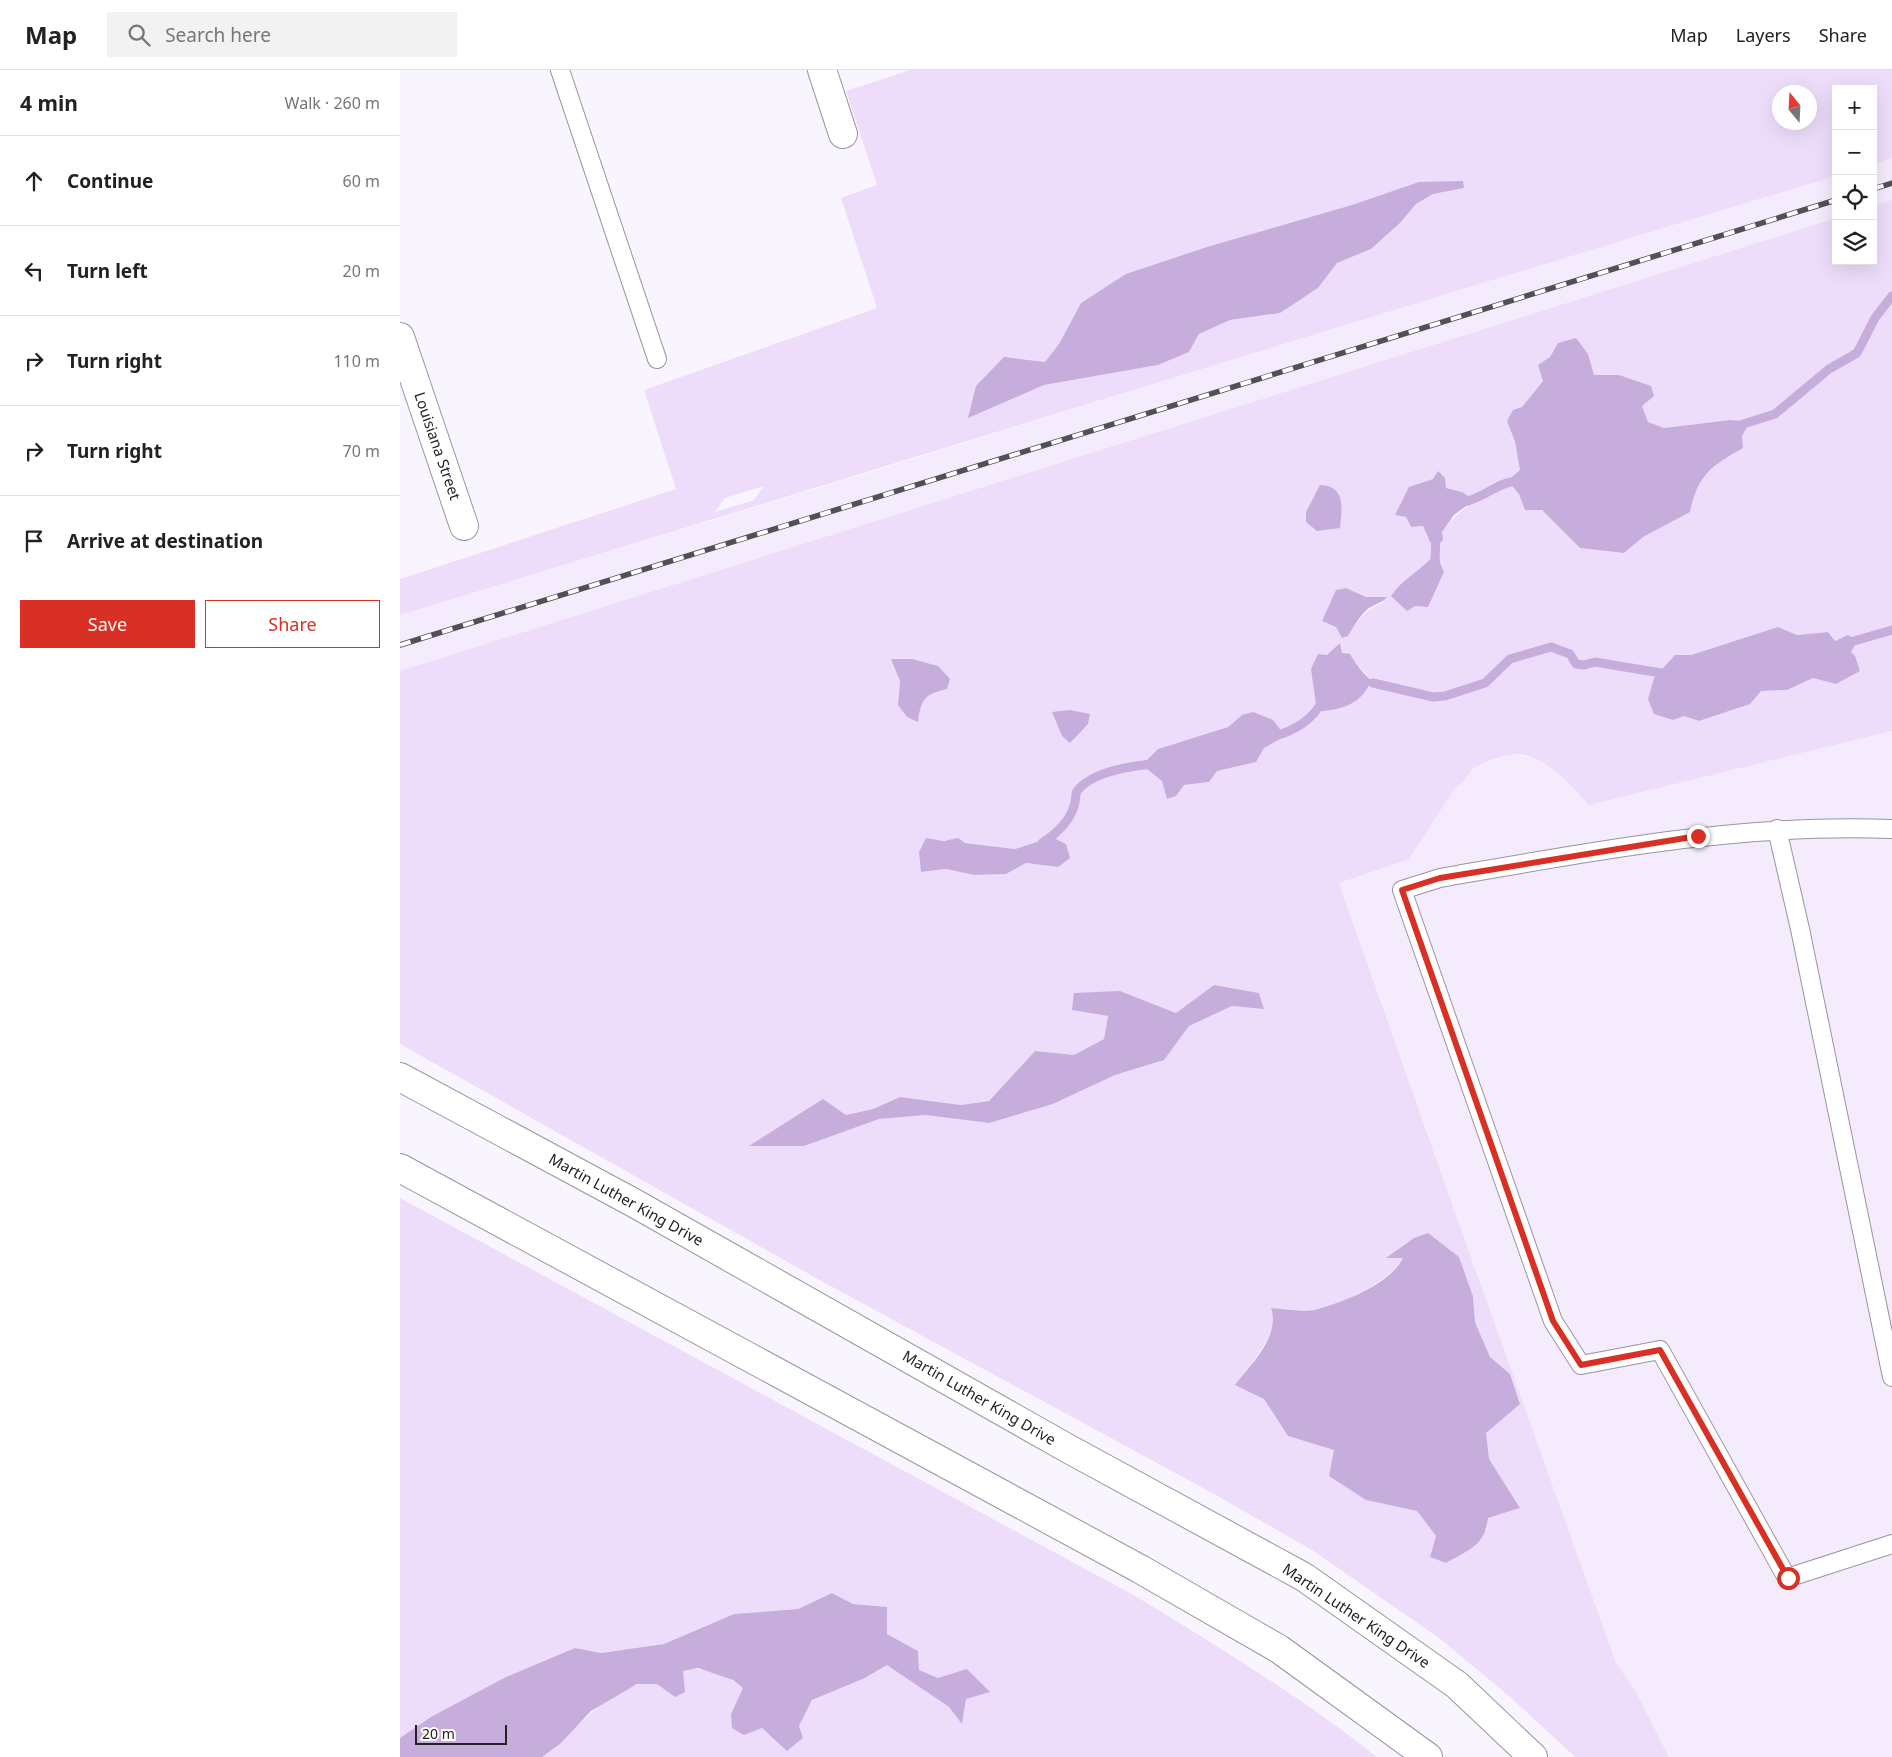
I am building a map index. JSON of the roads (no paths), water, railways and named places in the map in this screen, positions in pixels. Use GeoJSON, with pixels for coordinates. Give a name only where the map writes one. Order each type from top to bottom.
{"type":"FeatureCollection","features":[{"type":"Feature","properties":{"kind":"main road"},"geometry":{"type":"LineString","coordinates":[[822,70],[843,134]]}},
{"type":"Feature","properties":{"kind":"main road","name":"Louisiana Street"},"geometry":{"type":"LineString","coordinates":[[400,336],[464,526]]}},
{"type":"Feature","properties":{"kind":"main road","name":"Martin Luther King Drive"},"geometry":{"type":"LineString","coordinates":[[400,1077],[634,1203],[1058,1443],[1304,1577],[1457,1685],[1533,1757]]}},
{"type":"Feature","properties":{"kind":"main road"},"geometry":{"type":"LineString","coordinates":[[400,1168],[1140,1569],[1279,1649],[1428,1757]]}},
{"type":"Feature","properties":{"kind":"lane"},"geometry":{"type":"LineString","coordinates":[[560,70],[657,359]]}},
{"type":"Feature","properties":{"kind":"lane"},"geometry":{"type":"LineString","coordinates":[[1892,830],[1838,827],[1777,829],[1698,836],[1440,878],[1402,890],[1553,1321],[1581,1365],[1660,1350],[1788,1578],[1892,1544]]}},
{"type":"Feature","properties":{"kind":"lane"},"geometry":{"type":"LineString","coordinates":[[1777,829],[1800,929],[1892,1377]]}},
{"type":"Feature","properties":{"kind":"waterway"},"geometry":{"type":"LineString","coordinates":[[1740,425],[1775,414],[1829,369],[1857,353],[1875,318],[1892,296]]}},
{"type":"Feature","properties":{"kind":"waterway"},"geometry":{"type":"LineString","coordinates":[[1464,502],[1505,484],[1519,481]]}},
{"type":"Feature","properties":{"kind":"waterway"},"geometry":{"type":"LineString","coordinates":[[1435,563],[1436,534]]}},
{"type":"Feature","properties":{"kind":"waterway"},"geometry":{"type":"LineString","coordinates":[[1847,643],[1892,630]]}},
{"type":"Feature","properties":{"kind":"waterway"},"geometry":{"type":"LineString","coordinates":[[1373,683],[1433,697],[1445,696],[1485,683],[1510,659],[1551,647],[1570,654],[1576,664],[1584,665],[1595,662],[1667,674]]}},
{"type":"Feature","properties":{"kind":"waterway"},"geometry":{"type":"LineString","coordinates":[[1273,737],[1302,724],[1314,714],[1323,700]]}},
{"type":"Feature","properties":{"kind":"waterway"},"geometry":{"type":"LineString","coordinates":[[1042,843],[1057,832],[1065,823],[1072,812],[1077,791],[1084,784],[1112,771],[1154,764]]}},
{"type":"Feature","properties":{"kind":"railway"},"geometry":{"type":"LineString","coordinates":[[1877,188],[1892,183]]}},
{"type":"Feature","properties":{"kind":"railway"},"geometry":{"type":"LineString","coordinates":[[400,645],[1832,201]]}}]}
